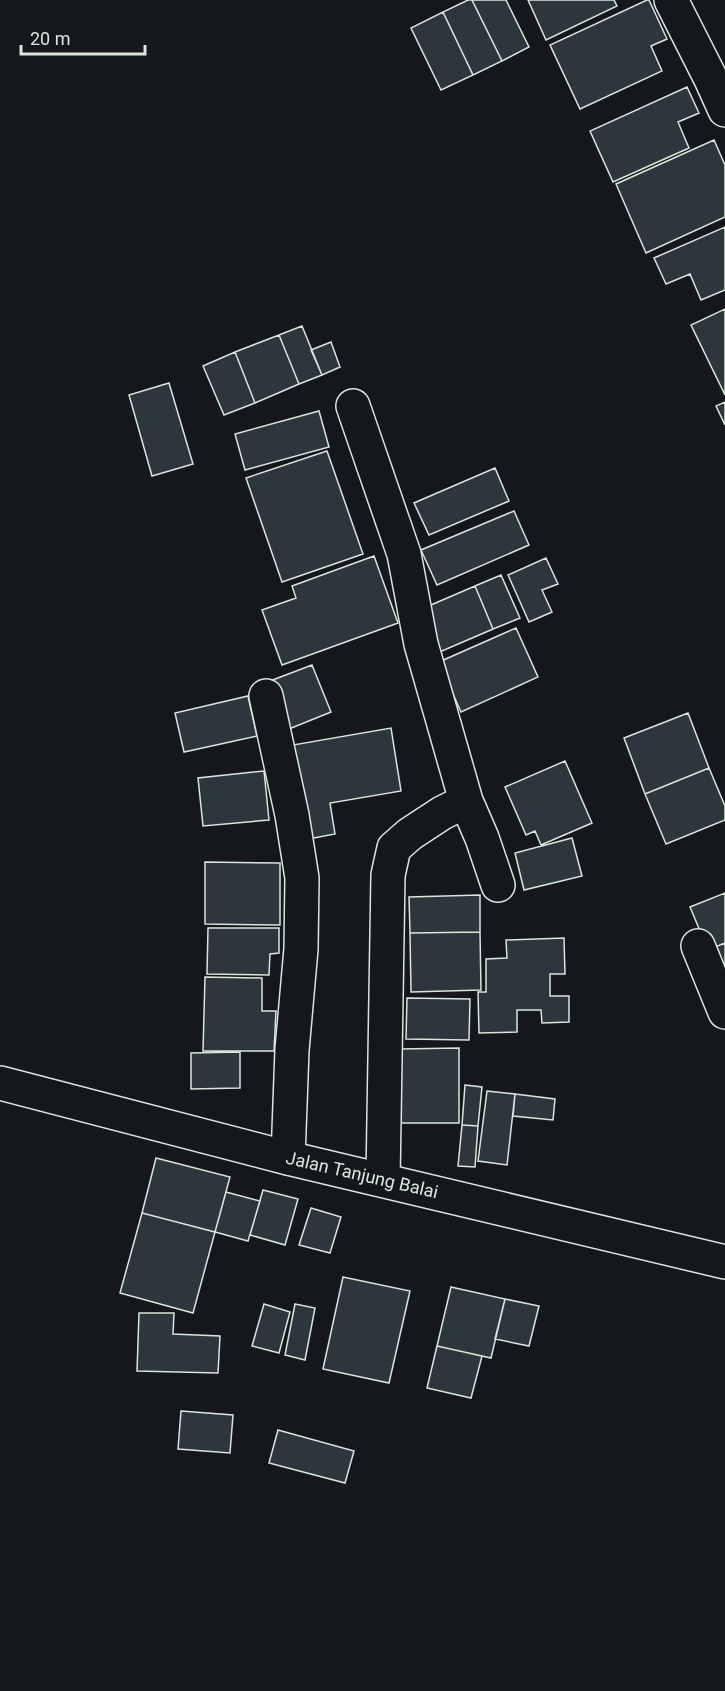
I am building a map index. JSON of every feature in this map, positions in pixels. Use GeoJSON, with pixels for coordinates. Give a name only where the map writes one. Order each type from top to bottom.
{"type":"FeatureCollection","features":[{"type":"Feature","properties":{"kind":"street"},"geometry":{"type":"LineString","coordinates":[[671,0],[718,76],[725,110]]}},
{"type":"Feature","properties":{"kind":"street"},"geometry":{"type":"LineString","coordinates":[[353,406],[404,554],[421,644],[466,801],[498,885]]}},
{"type":"Feature","properties":{"kind":"street"},"geometry":{"type":"LineString","coordinates":[[266,696],[292,815],[302,878],[301,949],[292,1050],[288,1158]]}},
{"type":"Feature","properties":{"kind":"street"},"geometry":{"type":"LineString","coordinates":[[383,1180],[388,875],[394,848],[410,834],[442,813],[466,801]]}},
{"type":"Feature","properties":{"kind":"street"},"geometry":{"type":"LineString","coordinates":[[698,946],[725,1012]]}},
{"type":"Feature","properties":{"kind":"street","name":"Jalan Tanjung Balai"},"geometry":{"type":"LineString","coordinates":[[0,1083],[288,1158],[725,1262]]}},
{"type":"Feature","properties":{"kind":"building"},"geometry":{"type":"Polygon","coordinates":[[[472,0],[502,61],[473,75],[443,12],[472,0]]]}},
{"type":"Feature","properties":{"kind":"building"},"geometry":{"type":"Polygon","coordinates":[[[472,0],[506,0],[529,47],[502,61],[472,0]]]}},
{"type":"Feature","properties":{"kind":"building"},"geometry":{"type":"Polygon","coordinates":[[[528,0],[614,0],[617,6],[546,40],[528,0]]]}},
{"type":"Feature","properties":{"kind":"building"},"geometry":{"type":"Polygon","coordinates":[[[647,0],[667,39],[651,46],[662,71],[580,109],[550,45],[647,0]]]}},
{"type":"Feature","properties":{"kind":"building"},"geometry":{"type":"Polygon","coordinates":[[[443,12],[473,75],[441,90],[411,28],[443,12]]]}},
{"type":"Feature","properties":{"kind":"building"},"geometry":{"type":"Polygon","coordinates":[[[687,87],[699,113],[678,122],[689,148],[613,182],[590,131],[687,87]]]}},
{"type":"Feature","properties":{"kind":"building"},"geometry":{"type":"Polygon","coordinates":[[[714,140],[725,165],[725,217],[646,253],[616,184],[714,140]]]}},
{"type":"Feature","properties":{"kind":"building"},"geometry":{"type":"Polygon","coordinates":[[[725,227],[725,290],[701,300],[690,274],[666,284],[654,258],[725,227]]]}},
{"type":"Feature","properties":{"kind":"building"},"geometry":{"type":"Polygon","coordinates":[[[725,309],[725,395],[691,325],[725,309]]]}},
{"type":"Feature","properties":{"kind":"building"},"geometry":{"type":"Polygon","coordinates":[[[302,326],[322,375],[299,384],[279,335],[302,326]]]}},
{"type":"Feature","properties":{"kind":"building"},"geometry":{"type":"Polygon","coordinates":[[[279,335],[299,384],[255,403],[235,352],[279,335]]]}},
{"type":"Feature","properties":{"kind":"building"},"geometry":{"type":"Polygon","coordinates":[[[331,342],[340,367],[322,375],[311,350],[331,342]]]}},
{"type":"Feature","properties":{"kind":"building"},"geometry":{"type":"Polygon","coordinates":[[[235,352],[255,403],[224,415],[203,366],[235,352]]]}},
{"type":"Feature","properties":{"kind":"building"},"geometry":{"type":"Polygon","coordinates":[[[169,383],[193,464],[152,476],[129,395],[169,383]]]}},
{"type":"Feature","properties":{"kind":"building"},"geometry":{"type":"Polygon","coordinates":[[[725,402],[725,425],[716,406],[725,402]]]}},
{"type":"Feature","properties":{"kind":"building"},"geometry":{"type":"Polygon","coordinates":[[[319,411],[329,447],[245,470],[235,434],[319,411]]]}},
{"type":"Feature","properties":{"kind":"building"},"geometry":{"type":"Polygon","coordinates":[[[327,451],[363,554],[282,582],[246,478],[327,451]]]}},
{"type":"Feature","properties":{"kind":"building"},"geometry":{"type":"Polygon","coordinates":[[[495,468],[509,501],[429,535],[414,503],[495,468]]]}},
{"type":"Feature","properties":{"kind":"building"},"geometry":{"type":"Polygon","coordinates":[[[514,511],[529,545],[437,585],[421,550],[514,511]]]}},
{"type":"Feature","properties":{"kind":"building"},"geometry":{"type":"Polygon","coordinates":[[[374,556],[398,623],[282,665],[262,610],[296,598],[292,586],[374,556]]]}},
{"type":"Feature","properties":{"kind":"building"},"geometry":{"type":"Polygon","coordinates":[[[546,558],[558,584],[542,590],[552,612],[529,622],[508,575],[546,558]]]}},
{"type":"Feature","properties":{"kind":"building"},"geometry":{"type":"Polygon","coordinates":[[[501,575],[520,618],[493,629],[475,586],[501,575]]]}},
{"type":"Feature","properties":{"kind":"building"},"geometry":{"type":"Polygon","coordinates":[[[475,586],[493,629],[435,654],[417,611],[475,586]]]}},
{"type":"Feature","properties":{"kind":"building"},"geometry":{"type":"Polygon","coordinates":[[[516,628],[538,677],[461,712],[439,662],[516,628]]]}},
{"type":"Feature","properties":{"kind":"building"},"geometry":{"type":"Polygon","coordinates":[[[312,665],[331,712],[289,729],[270,681],[312,665]]]}},
{"type":"Feature","properties":{"kind":"building"},"geometry":{"type":"Polygon","coordinates":[[[248,696],[257,736],[184,752],[175,713],[248,696]]]}},
{"type":"Feature","properties":{"kind":"building"},"geometry":{"type":"Polygon","coordinates":[[[688,713],[709,768],[645,794],[624,738],[688,713]]]}},
{"type":"Feature","properties":{"kind":"building"},"geometry":{"type":"Polygon","coordinates":[[[391,728],[401,791],[330,803],[335,834],[303,840],[287,746],[391,728]]]}},
{"type":"Feature","properties":{"kind":"building"},"geometry":{"type":"Polygon","coordinates":[[[565,761],[592,823],[541,845],[535,831],[526,835],[505,787],[565,761]]]}},
{"type":"Feature","properties":{"kind":"building"},"geometry":{"type":"Polygon","coordinates":[[[709,768],[725,806],[725,820],[666,844],[645,794],[709,768]]]}},
{"type":"Feature","properties":{"kind":"building"},"geometry":{"type":"Polygon","coordinates":[[[264,771],[269,820],[203,826],[198,778],[264,771]]]}},
{"type":"Feature","properties":{"kind":"building"},"geometry":{"type":"Polygon","coordinates":[[[572,838],[582,876],[524,890],[515,853],[572,838]]]}},
{"type":"Feature","properties":{"kind":"building"},"geometry":{"type":"Polygon","coordinates":[[[205,862],[280,863],[280,925],[205,924],[205,862]]]}},
{"type":"Feature","properties":{"kind":"building"},"geometry":{"type":"Polygon","coordinates":[[[725,893],[725,943],[708,950],[690,907],[725,893]]]}},
{"type":"Feature","properties":{"kind":"building"},"geometry":{"type":"Polygon","coordinates":[[[480,895],[480,932],[410,933],[409,897],[480,895]]]}},
{"type":"Feature","properties":{"kind":"building"},"geometry":{"type":"Polygon","coordinates":[[[208,928],[279,928],[279,953],[270,954],[269,975],[207,974],[208,928]]]}},
{"type":"Feature","properties":{"kind":"building"},"geometry":{"type":"Polygon","coordinates":[[[480,932],[481,990],[411,992],[410,933],[480,932]]]}},
{"type":"Feature","properties":{"kind":"building"},"geometry":{"type":"Polygon","coordinates":[[[564,938],[565,974],[550,974],[550,996],[569,996],[569,1022],[542,1023],[541,1010],[517,1010],[517,1032],[479,1033],[478,992],[486,992],[486,959],[507,958],[506,940],[564,938]]]}},
{"type":"Feature","properties":{"kind":"building"},"geometry":{"type":"Polygon","coordinates":[[[725,943],[725,992],[708,950],[725,943]]]}},
{"type":"Feature","properties":{"kind":"building"},"geometry":{"type":"Polygon","coordinates":[[[205,977],[262,978],[262,1011],[276,1011],[274,1051],[203,1051],[205,977]]]}},
{"type":"Feature","properties":{"kind":"building"},"geometry":{"type":"Polygon","coordinates":[[[407,998],[470,999],[469,1040],[406,1039],[407,998]]]}},
{"type":"Feature","properties":{"kind":"building"},"geometry":{"type":"Polygon","coordinates":[[[459,1048],[459,1123],[398,1123],[399,1049],[459,1048]]]}},
{"type":"Feature","properties":{"kind":"building"},"geometry":{"type":"Polygon","coordinates":[[[240,1052],[240,1088],[191,1089],[191,1053],[240,1052]]]}},
{"type":"Feature","properties":{"kind":"building"},"geometry":{"type":"Polygon","coordinates":[[[465,1085],[482,1087],[478,1126],[462,1125],[465,1085]]]}},
{"type":"Feature","properties":{"kind":"building"},"geometry":{"type":"Polygon","coordinates":[[[487,1091],[515,1094],[507,1165],[478,1161],[487,1091]]]}},
{"type":"Feature","properties":{"kind":"building"},"geometry":{"type":"Polygon","coordinates":[[[515,1094],[555,1099],[553,1120],[513,1116],[515,1094]]]}},
{"type":"Feature","properties":{"kind":"building"},"geometry":{"type":"Polygon","coordinates":[[[462,1125],[478,1126],[475,1167],[458,1166],[462,1125]]]}},
{"type":"Feature","properties":{"kind":"building"},"geometry":{"type":"Polygon","coordinates":[[[156,1158],[230,1177],[215,1232],[142,1213],[156,1158]]]}},
{"type":"Feature","properties":{"kind":"building"},"geometry":{"type":"Polygon","coordinates":[[[263,1190],[298,1199],[285,1245],[250,1235],[263,1190]]]}},
{"type":"Feature","properties":{"kind":"building"},"geometry":{"type":"Polygon","coordinates":[[[226,1192],[260,1201],[248,1241],[215,1232],[226,1192]]]}},
{"type":"Feature","properties":{"kind":"building"},"geometry":{"type":"Polygon","coordinates":[[[311,1208],[341,1217],[330,1253],[299,1245],[311,1208]]]}},
{"type":"Feature","properties":{"kind":"building"},"geometry":{"type":"Polygon","coordinates":[[[142,1213],[215,1232],[193,1313],[120,1293],[142,1213]]]}},
{"type":"Feature","properties":{"kind":"building"},"geometry":{"type":"Polygon","coordinates":[[[343,1277],[410,1291],[389,1383],[323,1369],[343,1277]]]}},
{"type":"Feature","properties":{"kind":"building"},"geometry":{"type":"Polygon","coordinates":[[[451,1287],[505,1299],[491,1358],[437,1346],[451,1287]]]}},
{"type":"Feature","properties":{"kind":"building"},"geometry":{"type":"Polygon","coordinates":[[[505,1299],[539,1306],[529,1346],[495,1339],[505,1299]]]}},
{"type":"Feature","properties":{"kind":"building"},"geometry":{"type":"Polygon","coordinates":[[[264,1304],[290,1312],[279,1353],[252,1346],[264,1304]]]}},
{"type":"Feature","properties":{"kind":"building"},"geometry":{"type":"Polygon","coordinates":[[[295,1304],[315,1308],[305,1360],[285,1355],[295,1304]]]}},
{"type":"Feature","properties":{"kind":"building"},"geometry":{"type":"Polygon","coordinates":[[[139,1313],[174,1313],[173,1334],[220,1336],[218,1373],[137,1371],[139,1313]]]}},
{"type":"Feature","properties":{"kind":"building"},"geometry":{"type":"Polygon","coordinates":[[[437,1346],[482,1356],[471,1398],[427,1388],[437,1346]]]}},
{"type":"Feature","properties":{"kind":"building"},"geometry":{"type":"Polygon","coordinates":[[[181,1411],[233,1415],[230,1453],[178,1449],[181,1411]]]}},
{"type":"Feature","properties":{"kind":"building"},"geometry":{"type":"Polygon","coordinates":[[[278,1430],[354,1451],[345,1483],[269,1463],[278,1430]]]}}]}
